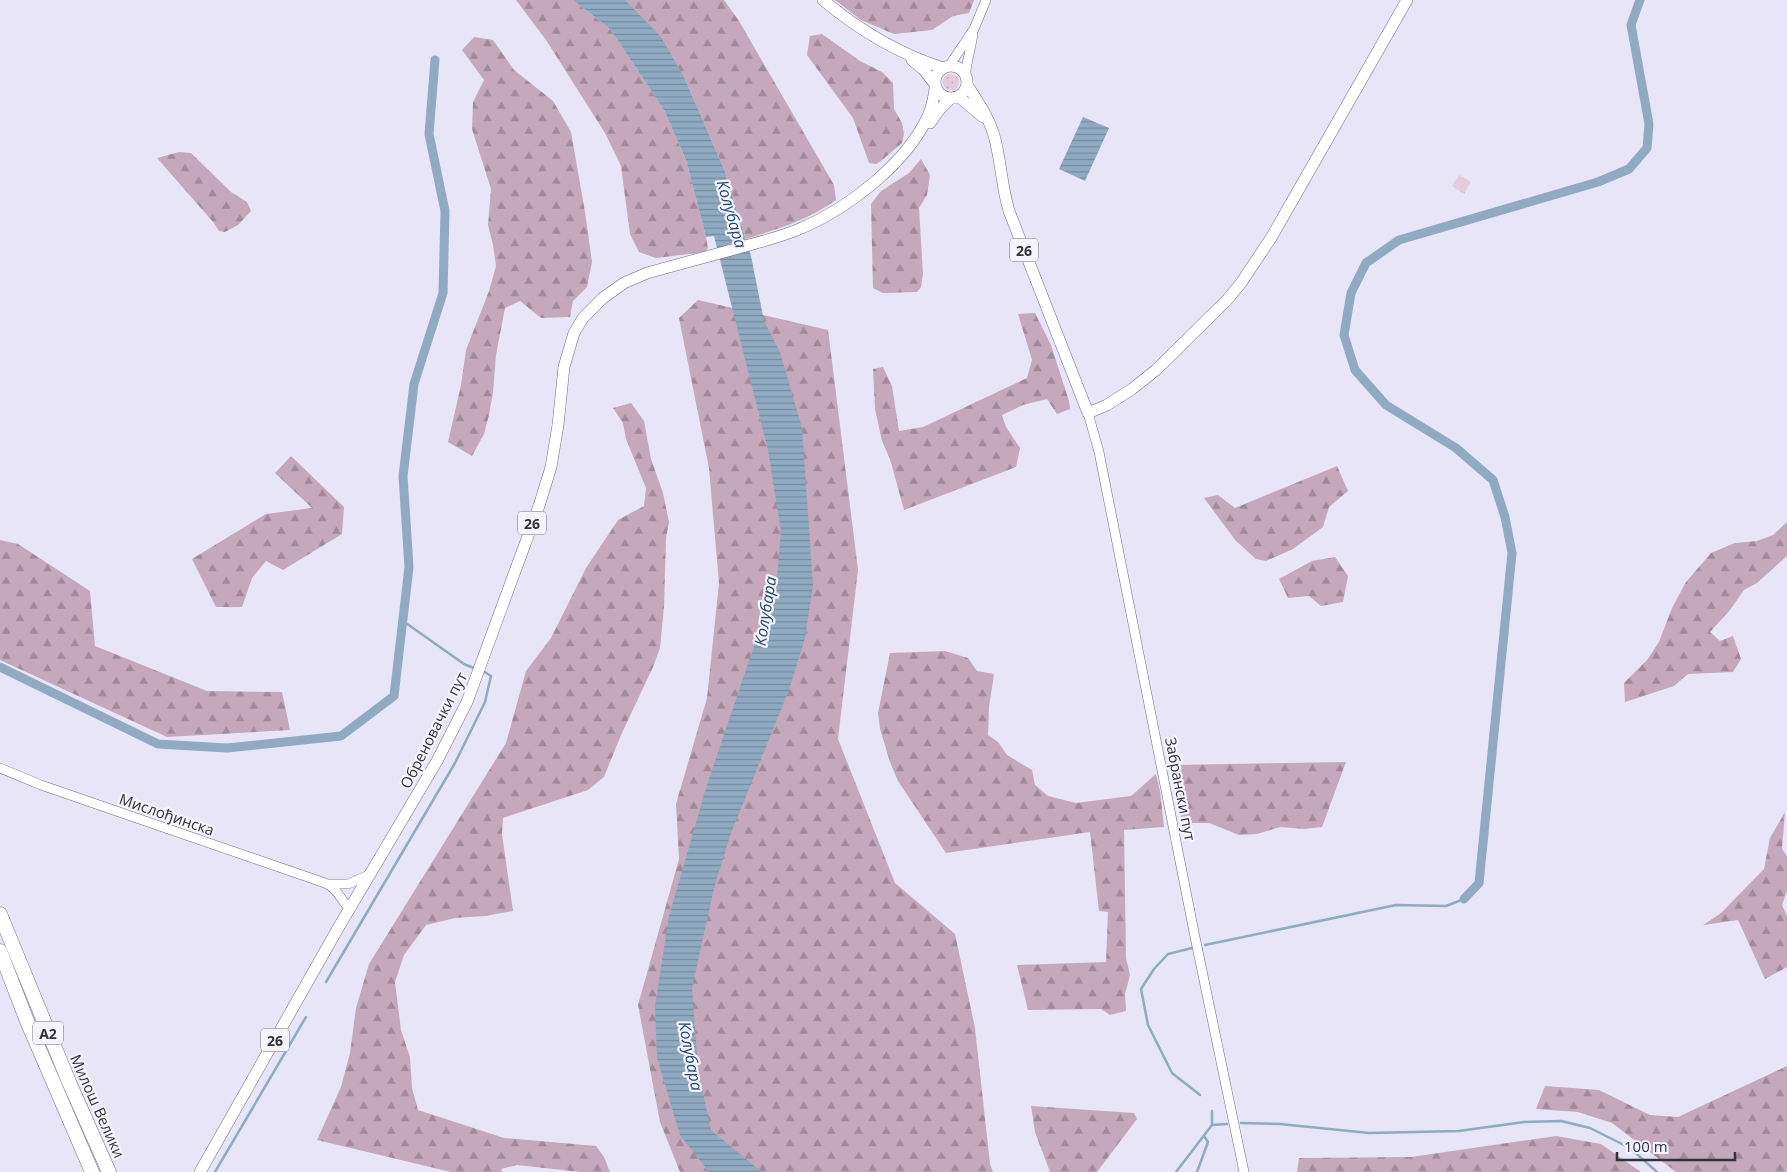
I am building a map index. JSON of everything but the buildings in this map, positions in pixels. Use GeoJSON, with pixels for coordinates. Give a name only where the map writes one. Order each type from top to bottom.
{"type":"FeatureCollection","features":[{"type":"Feature","properties":{"kind":"highway","name":"Милош Велики"},"geometry":{"type":"LineString","coordinates":[[0,914],[68,1082],[109,1172]]}},
{"type":"Feature","properties":{"kind":"highway","name":"Милош Велики"},"geometry":{"type":"LineString","coordinates":[[0,951],[31,1030],[92,1172]]}},
{"type":"Feature","properties":{"kind":"main road"},"geometry":{"type":"LineString","coordinates":[[823,0],[864,30],[908,55],[946,67],[958,68],[966,79]]}},
{"type":"Feature","properties":{"kind":"main road"},"geometry":{"type":"LineString","coordinates":[[1088,412],[1107,405],[1156,370],[1227,300],[1241,283],[1271,238],[1407,0]]}},
{"type":"Feature","properties":{"kind":"main road"},"geometry":{"type":"LineString","coordinates":[[908,55],[924,70],[940,94],[954,98],[987,119]]}},
{"type":"Feature","properties":{"kind":"main road","name":"26"},"geometry":{"type":"LineString","coordinates":[[916,137],[930,113],[938,72],[946,67]]}},
{"type":"Feature","properties":{"kind":"main road","name":"26"},"geometry":{"type":"LineString","coordinates":[[966,79],[987,119],[995,140],[1003,190],[1009,211],[1088,412]]}},
{"type":"Feature","properties":{"kind":"main road","name":"26"},"geometry":{"type":"LineString","coordinates":[[916,137],[925,130],[939,110],[964,92],[966,79]]}},
{"type":"Feature","properties":{"kind":"main road","name":"Обреновачки пут"},"geometry":{"type":"LineString","coordinates":[[200,1172],[369,875],[437,761],[462,713],[478,677],[539,506],[551,466],[558,426],[564,367],[574,333],[583,318],[603,298],[624,283],[653,272],[776,237],[816,221],[851,199],[885,172],[916,137]]}},
{"type":"Feature","properties":{"kind":"street"},"geometry":{"type":"LineString","coordinates":[[966,79],[974,30],[986,0]]}},
{"type":"Feature","properties":{"kind":"street"},"geometry":{"type":"LineString","coordinates":[[946,67],[974,30]]}},
{"type":"Feature","properties":{"kind":"street","name":"Забрански пут"},"geometry":{"type":"LineString","coordinates":[[1088,412],[1099,452],[1195,937],[1244,1172]]}},
{"type":"Feature","properties":{"kind":"street","name":"Мислођинска"},"geometry":{"type":"LineString","coordinates":[[0,768],[42,785],[325,883],[337,890],[345,905],[350,908]]}},
{"type":"Feature","properties":{"kind":"street","name":"Мислођинска"},"geometry":{"type":"LineString","coordinates":[[325,883],[348,884],[369,875]]}},
{"type":"Feature","properties":{"kind":"green space"},"geometry":{"type":"Polygon","coordinates":[[[516,0],[573,0],[610,29],[664,110],[686,160],[706,237],[708,248],[705,252],[656,258],[639,252],[630,234],[621,166],[605,133],[546,40],[516,0]]]}},
{"type":"Feature","properties":{"kind":"green space"},"geometry":{"type":"Polygon","coordinates":[[[625,0],[724,0],[739,21],[834,185],[836,200],[815,213],[781,228],[746,239],[724,169],[685,79],[625,0]]]}},
{"type":"Feature","properties":{"kind":"green space"},"geometry":{"type":"Polygon","coordinates":[[[835,0],[974,0],[969,13],[953,16],[932,30],[894,34],[861,20],[835,0]]]}},
{"type":"Feature","properties":{"kind":"green space"},"geometry":{"type":"Polygon","coordinates":[[[822,34],[860,61],[882,72],[893,83],[894,109],[902,123],[904,134],[902,143],[876,164],[869,163],[853,118],[807,55],[810,36],[822,34]]]}},
{"type":"Feature","properties":{"kind":"green space"},"geometry":{"type":"Polygon","coordinates":[[[474,37],[493,40],[514,70],[553,101],[571,132],[592,262],[587,287],[573,301],[570,317],[541,318],[520,301],[505,308],[496,355],[489,415],[484,434],[472,456],[448,442],[461,385],[466,350],[489,291],[496,266],[488,225],[491,189],[472,129],[473,102],[484,80],[462,50],[474,37]]]}},
{"type":"Feature","properties":{"kind":"green space"},"geometry":{"type":"Polygon","coordinates":[[[948,74],[954,74],[959,79],[957,88],[948,90],[943,85],[943,79],[948,74]]]}},
{"type":"Feature","properties":{"kind":"green space"},"geometry":{"type":"Polygon","coordinates":[[[179,152],[191,153],[231,192],[247,202],[251,211],[238,225],[225,232],[219,231],[157,158],[179,152]]]}},
{"type":"Feature","properties":{"kind":"green space"},"geometry":{"type":"Polygon","coordinates":[[[921,159],[930,175],[927,195],[919,208],[923,274],[921,287],[917,292],[883,293],[873,288],[871,204],[881,191],[909,173],[921,159]]]}},
{"type":"Feature","properties":{"kind":"green space"},"geometry":{"type":"Polygon","coordinates":[[[1459,175],[1471,182],[1464,194],[1452,186],[1459,175]]]}},
{"type":"Feature","properties":{"kind":"green space"},"geometry":{"type":"Polygon","coordinates":[[[698,300],[828,330],[858,570],[838,739],[895,883],[955,934],[975,1028],[990,1164],[993,1172],[680,1172],[660,1122],[638,1005],[679,859],[676,804],[707,698],[719,583],[709,468],[679,318],[698,300]]]}},
{"type":"Feature","properties":{"kind":"green space"},"geometry":{"type":"Polygon","coordinates":[[[1035,313],[1051,345],[1070,409],[1057,414],[1047,399],[1023,405],[1002,415],[1006,427],[1020,448],[1016,467],[904,510],[890,459],[882,441],[875,409],[873,369],[883,367],[892,386],[899,431],[923,427],[1027,378],[1032,360],[1018,314],[1035,313]]]}},
{"type":"Feature","properties":{"kind":"green space"},"geometry":{"type":"Polygon","coordinates":[[[631,403],[644,421],[651,459],[663,493],[669,522],[666,538],[664,607],[660,648],[653,667],[621,735],[604,777],[588,790],[503,818],[502,834],[513,911],[485,916],[455,918],[426,925],[404,955],[395,982],[401,1030],[410,1057],[412,1088],[418,1110],[504,1138],[596,1146],[604,1157],[610,1172],[581,1172],[517,1165],[501,1169],[502,1172],[451,1172],[317,1140],[341,1087],[350,1053],[356,1008],[369,964],[506,743],[526,671],[551,638],[586,568],[618,520],[644,506],[646,488],[626,439],[623,423],[613,408],[631,403]]]}},
{"type":"Feature","properties":{"kind":"green space"},"geometry":{"type":"Polygon","coordinates":[[[291,456],[344,507],[342,534],[283,570],[266,561],[252,578],[242,607],[216,607],[192,559],[266,514],[312,508],[275,473],[291,456]]]}},
{"type":"Feature","properties":{"kind":"green space"},"geometry":{"type":"Polygon","coordinates":[[[1337,466],[1348,491],[1329,507],[1323,527],[1293,549],[1266,561],[1256,559],[1236,541],[1204,498],[1218,495],[1235,508],[1337,466]]]}},
{"type":"Feature","properties":{"kind":"green space"},"geometry":{"type":"Polygon","coordinates":[[[1787,522],[1787,556],[1757,583],[1744,590],[1730,610],[1710,632],[1720,641],[1733,636],[1741,659],[1733,672],[1688,674],[1674,686],[1625,702],[1624,683],[1647,660],[1659,642],[1672,608],[1686,582],[1711,553],[1735,543],[1757,541],[1773,535],[1787,522]]]}},
{"type":"Feature","properties":{"kind":"green space"},"geometry":{"type":"Polygon","coordinates":[[[0,540],[18,544],[90,591],[95,646],[207,691],[282,692],[290,730],[167,737],[0,660],[0,540]]]}},
{"type":"Feature","properties":{"kind":"green space"},"geometry":{"type":"Polygon","coordinates":[[[1335,557],[1348,576],[1343,602],[1321,606],[1309,596],[1288,598],[1279,579],[1312,561],[1335,557]]]}},
{"type":"Feature","properties":{"kind":"green space"},"geometry":{"type":"Polygon","coordinates":[[[945,651],[968,658],[977,671],[994,674],[989,707],[988,735],[998,742],[1007,755],[1032,770],[1035,785],[1048,796],[1076,803],[1131,796],[1156,774],[1164,827],[1124,830],[1126,958],[1130,975],[1125,994],[1126,1011],[1110,1015],[1101,1009],[1028,1010],[1017,965],[1106,962],[1108,912],[1099,911],[1090,832],[946,853],[898,781],[880,729],[878,713],[890,653],[945,651]]]}},
{"type":"Feature","properties":{"kind":"green space"},"geometry":{"type":"Polygon","coordinates":[[[1346,762],[1322,827],[1304,829],[1280,827],[1257,834],[1239,835],[1209,823],[1182,823],[1174,765],[1346,762]]]}},
{"type":"Feature","properties":{"kind":"green space"},"geometry":{"type":"Polygon","coordinates":[[[1785,812],[1782,849],[1787,856],[1787,891],[1782,905],[1787,916],[1787,967],[1765,979],[1738,920],[1703,925],[1721,913],[1764,869],[1770,838],[1785,812]]]}},
{"type":"Feature","properties":{"kind":"green space"},"geometry":{"type":"Polygon","coordinates":[[[1787,1066],[1787,1172],[1676,1172],[1612,1123],[1578,1112],[1536,1109],[1545,1086],[1599,1090],[1650,1115],[1678,1117],[1787,1066]]]}},
{"type":"Feature","properties":{"kind":"green space"},"geometry":{"type":"Polygon","coordinates":[[[1031,1106],[1134,1113],[1137,1119],[1097,1172],[1050,1172],[1035,1132],[1031,1106]]]}},
{"type":"Feature","properties":{"kind":"green space"},"geometry":{"type":"Polygon","coordinates":[[[1556,1136],[1601,1144],[1641,1172],[1297,1172],[1299,1158],[1411,1157],[1556,1136]]]}},
{"type":"Feature","properties":{"kind":"water","name":"Колубара"},"geometry":{"type":"Polygon","coordinates":[[[573,0],[625,0],[661,37],[685,79],[724,169],[751,256],[764,321],[780,352],[802,428],[813,585],[805,638],[789,690],[731,833],[714,888],[692,988],[698,1070],[711,1130],[762,1172],[709,1172],[680,1135],[657,1058],[655,1006],[669,916],[707,785],[777,578],[781,531],[768,450],[714,236],[706,237],[686,160],[664,110],[610,29],[573,0]]]}},
{"type":"Feature","properties":{"kind":"water"},"geometry":{"type":"Polygon","coordinates":[[[1083,117],[1109,128],[1085,181],[1059,169],[1083,117]]]}},
{"type":"Feature","properties":{"kind":"waterway"},"geometry":{"type":"LineString","coordinates":[[1464,899],[1479,883],[1512,553],[1505,517],[1493,480],[1456,448],[1386,405],[1355,370],[1344,335],[1351,293],[1366,263],[1399,240],[1598,182],[1629,169],[1647,148],[1649,124],[1631,25],[1640,0]]}},
{"type":"Feature","properties":{"kind":"waterway"},"geometry":{"type":"LineString","coordinates":[[0,667],[158,744],[227,748],[341,736],[394,696],[409,567],[403,476],[414,384],[443,293],[445,211],[429,134],[435,60]]}},
{"type":"Feature","properties":{"kind":"waterway"},"geometry":{"type":"LineString","coordinates":[[403,621],[464,664],[476,669]]}},
{"type":"Feature","properties":{"kind":"waterway"},"geometry":{"type":"LineString","coordinates":[[326,982],[455,763],[485,702],[491,676],[483,671]]}},
{"type":"Feature","properties":{"kind":"waterway"},"geometry":{"type":"LineString","coordinates":[[1205,945],[1396,905],[1446,906],[1464,899]]}},
{"type":"Feature","properties":{"kind":"waterway"},"geometry":{"type":"LineString","coordinates":[[1192,948],[1168,954],[1154,969],[1141,989],[1148,1025],[1172,1073],[1200,1095]]}},
{"type":"Feature","properties":{"kind":"waterway"},"geometry":{"type":"LineString","coordinates":[[215,1172],[306,1017]]}},
{"type":"Feature","properties":{"kind":"waterway"},"geometry":{"type":"LineString","coordinates":[[1176,1172],[1212,1125],[1212,1111]]}},
{"type":"Feature","properties":{"kind":"waterway"},"geometry":{"type":"LineString","coordinates":[[1241,1123],[1280,1124],[1369,1133],[1459,1131],[1524,1122],[1561,1121],[1590,1128],[1630,1148],[1657,1172]]}},
{"type":"Feature","properties":{"kind":"waterway"},"geometry":{"type":"LineString","coordinates":[[1212,1125],[1227,1124]]}},
{"type":"Feature","properties":{"kind":"waterway"},"geometry":{"type":"LineString","coordinates":[[1197,1172],[1208,1142],[1204,1136]]}}]}
